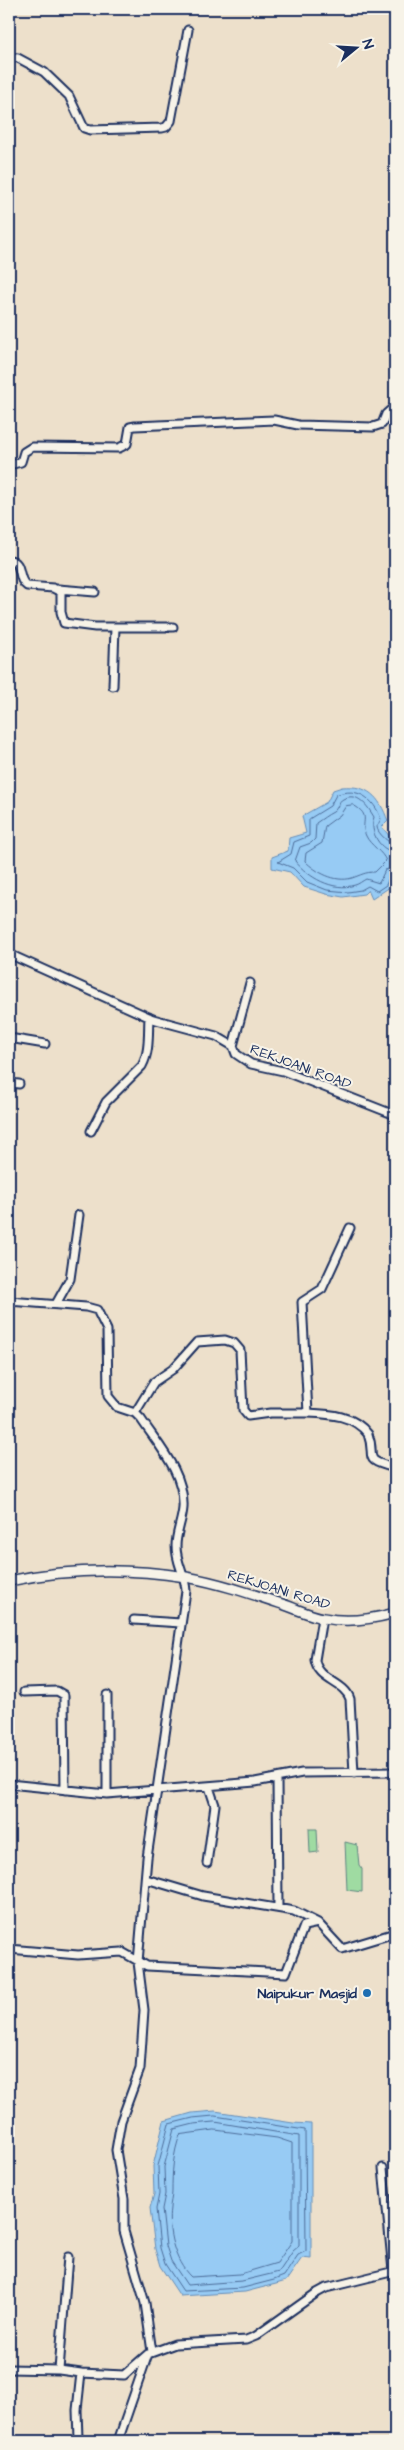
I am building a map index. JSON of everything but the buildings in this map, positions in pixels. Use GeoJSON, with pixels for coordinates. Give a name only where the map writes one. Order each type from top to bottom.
{"type":"FeatureCollection","features":[{"type":"Feature","properties":{"kind":"street"},"geometry":{"type":"LineString","coordinates":[[9,57],[18,58],[44,72],[69,96],[84,128],[90,130],[162,128],[166,127],[171,121],[188,30]]}},
{"type":"Feature","properties":{"kind":"street"},"geometry":{"type":"LineString","coordinates":[[9,465],[21,462],[24,452],[32,447],[119,448],[127,444],[130,427],[135,426],[274,420],[298,424],[373,426],[382,424],[386,414],[395,406]]}},
{"type":"Feature","properties":{"kind":"street"},"geometry":{"type":"LineString","coordinates":[[9,560],[14,560],[18,564],[21,579],[27,586],[95,592]]}},
{"type":"Feature","properties":{"kind":"street"},"geometry":{"type":"LineString","coordinates":[[58,589],[62,596],[60,612],[64,623],[115,628],[173,626]]}},
{"type":"Feature","properties":{"kind":"street"},"geometry":{"type":"LineString","coordinates":[[114,686],[115,628]]}},
{"type":"Feature","properties":{"kind":"street","name":"REKJOANI ROAD"},"geometry":{"type":"LineString","coordinates":[[9,954],[149,1017],[216,1036],[232,1046],[236,1054],[251,1064],[283,1071],[395,1116]]}},
{"type":"Feature","properties":{"kind":"street"},"geometry":{"type":"LineString","coordinates":[[232,1046],[250,983]]}},
{"type":"Feature","properties":{"kind":"street"},"geometry":{"type":"LineString","coordinates":[[91,1131],[106,1102],[142,1066],[146,1059],[149,1017]]}},
{"type":"Feature","properties":{"kind":"street"},"geometry":{"type":"LineString","coordinates":[[9,1038],[45,1044]]}},
{"type":"Feature","properties":{"kind":"street"},"geometry":{"type":"LineString","coordinates":[[9,1084],[19,1084]]}},
{"type":"Feature","properties":{"kind":"street"},"geometry":{"type":"LineString","coordinates":[[56,1304],[70,1279],[79,1215]]}},
{"type":"Feature","properties":{"kind":"street"},"geometry":{"type":"LineString","coordinates":[[308,1413],[302,1302],[322,1289],[350,1228]]}},
{"type":"Feature","properties":{"kind":"street"},"geometry":{"type":"LineString","coordinates":[[9,1301],[86,1307],[97,1310],[102,1318],[108,1340],[108,1396],[117,1407],[134,1414],[177,1472],[182,1490],[183,1506],[176,1543],[176,1554],[178,1563],[186,1577],[185,1603],[146,1879],[138,1962],[144,2010],[140,2068],[121,2121],[116,2161],[124,2199],[124,2231],[145,2303],[150,2353],[118,2441]]}},
{"type":"Feature","properties":{"kind":"street"},"geometry":{"type":"LineString","coordinates":[[134,1414],[154,1382],[173,1369],[196,1342],[225,1340],[240,1350],[243,1410],[245,1414],[248,1416],[270,1413],[308,1413],[353,1420],[368,1434],[370,1455],[373,1460],[378,1464],[395,1468]]}},
{"type":"Feature","properties":{"kind":"street","name":"REKJOANI ROAD"},"geometry":{"type":"LineString","coordinates":[[9,1581],[36,1575],[88,1571],[186,1577],[235,1588],[322,1618],[348,1620],[395,1613]]}},
{"type":"Feature","properties":{"kind":"street"},"geometry":{"type":"LineString","coordinates":[[322,1618],[315,1660],[316,1667],[320,1673],[347,1691],[350,1700],[354,1773]]}},
{"type":"Feature","properties":{"kind":"street"},"geometry":{"type":"LineString","coordinates":[[134,1620],[181,1623]]}},
{"type":"Feature","properties":{"kind":"street"},"geometry":{"type":"LineString","coordinates":[[24,1692],[58,1691],[64,1695],[64,1790]]}},
{"type":"Feature","properties":{"kind":"street"},"geometry":{"type":"LineString","coordinates":[[107,1695],[107,1794]]}},
{"type":"Feature","properties":{"kind":"street"},"geometry":{"type":"LineString","coordinates":[[9,1784],[107,1794],[209,1786],[302,1773],[395,1772]]}},
{"type":"Feature","properties":{"kind":"street"},"geometry":{"type":"LineString","coordinates":[[277,1778],[278,1908]]}},
{"type":"Feature","properties":{"kind":"street"},"geometry":{"type":"LineString","coordinates":[[207,1863],[215,1805],[209,1786]]}},
{"type":"Feature","properties":{"kind":"street"},"geometry":{"type":"LineString","coordinates":[[146,1879],[203,1896],[278,1908],[302,1914],[318,1923],[342,1949],[395,1933]]}},
{"type":"Feature","properties":{"kind":"street"},"geometry":{"type":"LineString","coordinates":[[9,1949],[78,1955],[122,1952],[147,1966],[286,1973],[304,1926],[318,1923]]}},
{"type":"Feature","properties":{"kind":"street"},"geometry":{"type":"LineString","coordinates":[[9,2369],[59,2370],[124,2375],[150,2353],[178,2344],[246,2340],[256,2336],[326,2288],[394,2271],[383,2168]]}},
{"type":"Feature","properties":{"kind":"street"},"geometry":{"type":"LineString","coordinates":[[59,2370],[68,2258]]}},
{"type":"Feature","properties":{"kind":"street"},"geometry":{"type":"LineString","coordinates":[[78,2438],[77,2410],[81,2373]]}},
{"type":"Feature","properties":{"kind":"green space"},"geometry":{"type":"Polygon","coordinates":[[[309,1829],[317,1829],[318,1852],[310,1853],[309,1829]]]}},
{"type":"Feature","properties":{"kind":"green space"},"geometry":{"type":"Polygon","coordinates":[[[345,1842],[357,1845],[359,1865],[362,1869],[362,1892],[347,1890],[345,1842]]]}},
{"type":"Feature","properties":{"kind":"water"},"geometry":{"type":"Polygon","coordinates":[[[342,787],[366,790],[376,799],[385,812],[388,821],[382,827],[395,843],[395,865],[390,887],[372,899],[368,890],[364,894],[343,897],[326,894],[304,887],[290,872],[272,868],[272,857],[288,851],[289,838],[306,833],[302,816],[327,802],[333,790],[342,787]]]}},
{"type":"Feature","properties":{"kind":"water"},"geometry":{"type":"Polygon","coordinates":[[[215,2111],[311,2124],[311,2259],[302,2258],[286,2281],[276,2284],[245,2292],[180,2296],[160,2266],[155,2249],[150,2208],[154,2194],[153,2166],[164,2121],[192,2113],[215,2111]]]}},
{"type":"Feature","properties":{"kind":"place","name":"Naipukur Masjid"},"geometry":{"type":"Point","coordinates":[367,1993]}}]}
